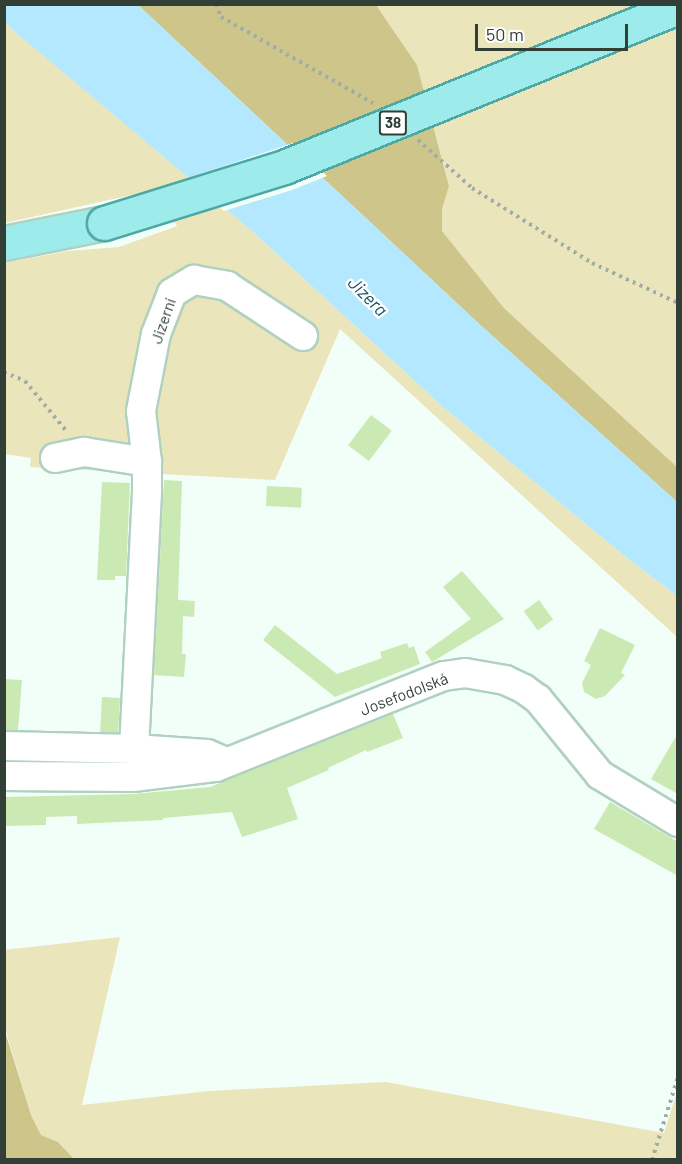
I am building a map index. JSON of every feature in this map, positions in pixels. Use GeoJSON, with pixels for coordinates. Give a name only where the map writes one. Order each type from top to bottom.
{"type":"FeatureCollection","features":[{"type":"Feature","properties":{"kind":"main road","name":"38"},"geometry":{"type":"LineString","coordinates":[[4,243],[104,223],[284,167],[678,7]]}},
{"type":"Feature","properties":{"kind":"street","name":"Jizerní"},"geometry":{"type":"LineString","coordinates":[[134,749],[147,462],[141,411],[156,334],[172,293],[194,280],[227,285],[303,336]]}},
{"type":"Feature","properties":{"kind":"street"},"geometry":{"type":"LineString","coordinates":[[55,458],[84,452],[147,462]]}},
{"type":"Feature","properties":{"kind":"street","name":"Josefodolská"},"geometry":{"type":"LineString","coordinates":[[4,776],[133,777],[195,771],[228,763],[444,676],[465,673],[485,675],[524,689],[538,699],[600,775],[678,822]]}},
{"type":"Feature","properties":{"kind":"street"},"geometry":{"type":"LineString","coordinates":[[4,746],[134,749],[207,754],[228,763]]}},
{"type":"Feature","properties":{"kind":"path"},"geometry":{"type":"LineString","coordinates":[[216,4],[221,17],[380,107]]}},
{"type":"Feature","properties":{"kind":"path"},"geometry":{"type":"LineString","coordinates":[[413,136],[472,188],[592,263],[678,303]]}},
{"type":"Feature","properties":{"kind":"path"},"geometry":{"type":"LineString","coordinates":[[4,372],[25,381],[84,452]]}},
{"type":"Feature","properties":{"kind":"path"},"geometry":{"type":"LineString","coordinates":[[652,1160],[678,1077]]}},
{"type":"Feature","properties":{"kind":"shaded area"},"geometry":{"type":"Polygon","coordinates":[[[138,5],[376,5],[417,65],[449,186],[442,209],[442,231],[504,308],[677,467],[677,502],[477,322],[138,5]]]}},
{"type":"Feature","properties":{"kind":"shaded area"},"geometry":{"type":"Polygon","coordinates":[[[376,5],[677,5],[677,467],[504,308],[442,231],[442,209],[449,185],[417,65],[376,5]]]}},
{"type":"Feature","properties":{"kind":"shaded area"},"geometry":{"type":"Polygon","coordinates":[[[4,22],[252,231],[443,407],[677,596],[677,637],[340,329],[275,480],[30,467],[31,458],[5,454],[5,263],[68,251],[119,247],[177,226],[154,190],[5,223],[4,22]]]}},
{"type":"Feature","properties":{"kind":"shaded area"},"geometry":{"type":"Polygon","coordinates":[[[120,937],[82,1105],[209,1091],[386,1082],[664,1133],[677,1092],[677,1159],[74,1159],[58,1142],[41,1135],[31,1115],[5,1028],[4,950],[120,937]]]}},
{"type":"Feature","properties":{"kind":"shaded area"},"geometry":{"type":"Polygon","coordinates":[[[4,1028],[31,1115],[41,1135],[58,1142],[74,1159],[5,1159],[4,1028]]]}},
{"type":"Feature","properties":{"kind":"water","name":"Jizera"},"geometry":{"type":"Polygon","coordinates":[[[4,5],[138,5],[477,322],[677,502],[677,596],[443,407],[252,231],[14,31],[5,22],[4,5]]]}},
{"type":"Feature","properties":{"kind":"pier"},"geometry":{"type":"Polygon","coordinates":[[[293,143],[327,176],[292,190],[224,211],[185,179],[293,143]]]}},
{"type":"Feature","properties":{"kind":"building"},"geometry":{"type":"Polygon","coordinates":[[[371,415],[392,431],[369,461],[348,445],[371,415]]]}},
{"type":"Feature","properties":{"kind":"building"},"geometry":{"type":"Polygon","coordinates":[[[164,480],[182,481],[178,600],[195,601],[194,617],[183,616],[182,654],[186,654],[184,677],[154,675],[164,480]]]}},
{"type":"Feature","properties":{"kind":"building"},"geometry":{"type":"Polygon","coordinates":[[[102,482],[130,483],[126,576],[115,576],[115,580],[97,580],[102,482]]]}},
{"type":"Feature","properties":{"kind":"building"},"geometry":{"type":"Polygon","coordinates":[[[267,486],[302,488],[301,508],[266,506],[267,486]]]}},
{"type":"Feature","properties":{"kind":"building"},"geometry":{"type":"Polygon","coordinates":[[[462,571],[504,619],[432,662],[425,652],[471,619],[443,587],[462,571]]]}},
{"type":"Feature","properties":{"kind":"building"},"geometry":{"type":"Polygon","coordinates":[[[539,600],[553,619],[538,631],[524,611],[539,600]]]}},
{"type":"Feature","properties":{"kind":"building"},"geometry":{"type":"Polygon","coordinates":[[[275,625],[337,674],[382,658],[380,652],[407,643],[409,648],[414,646],[420,664],[335,697],[263,640],[275,625]]]}},
{"type":"Feature","properties":{"kind":"building"},"geometry":{"type":"Polygon","coordinates":[[[600,628],[635,645],[621,673],[625,675],[605,696],[596,699],[584,692],[582,683],[591,665],[584,661],[600,628]]]}},
{"type":"Feature","properties":{"kind":"building"},"geometry":{"type":"Polygon","coordinates":[[[4,679],[22,680],[18,730],[4,730],[4,679]]]}},
{"type":"Feature","properties":{"kind":"building"},"geometry":{"type":"Polygon","coordinates":[[[102,697],[120,698],[118,733],[100,732],[102,697]]]}},
{"type":"Feature","properties":{"kind":"building"},"geometry":{"type":"Polygon","coordinates":[[[393,714],[403,738],[367,752],[366,750],[328,768],[329,770],[287,788],[298,819],[242,837],[232,812],[163,818],[163,820],[77,824],[77,816],[46,817],[46,825],[4,826],[4,797],[133,794],[210,787],[393,714]]]}},
{"type":"Feature","properties":{"kind":"building"},"geometry":{"type":"Polygon","coordinates":[[[678,733],[678,794],[651,779],[678,733]]]}},
{"type":"Feature","properties":{"kind":"building"},"geometry":{"type":"Polygon","coordinates":[[[610,802],[678,842],[678,876],[594,829],[610,802]]]}}]}
